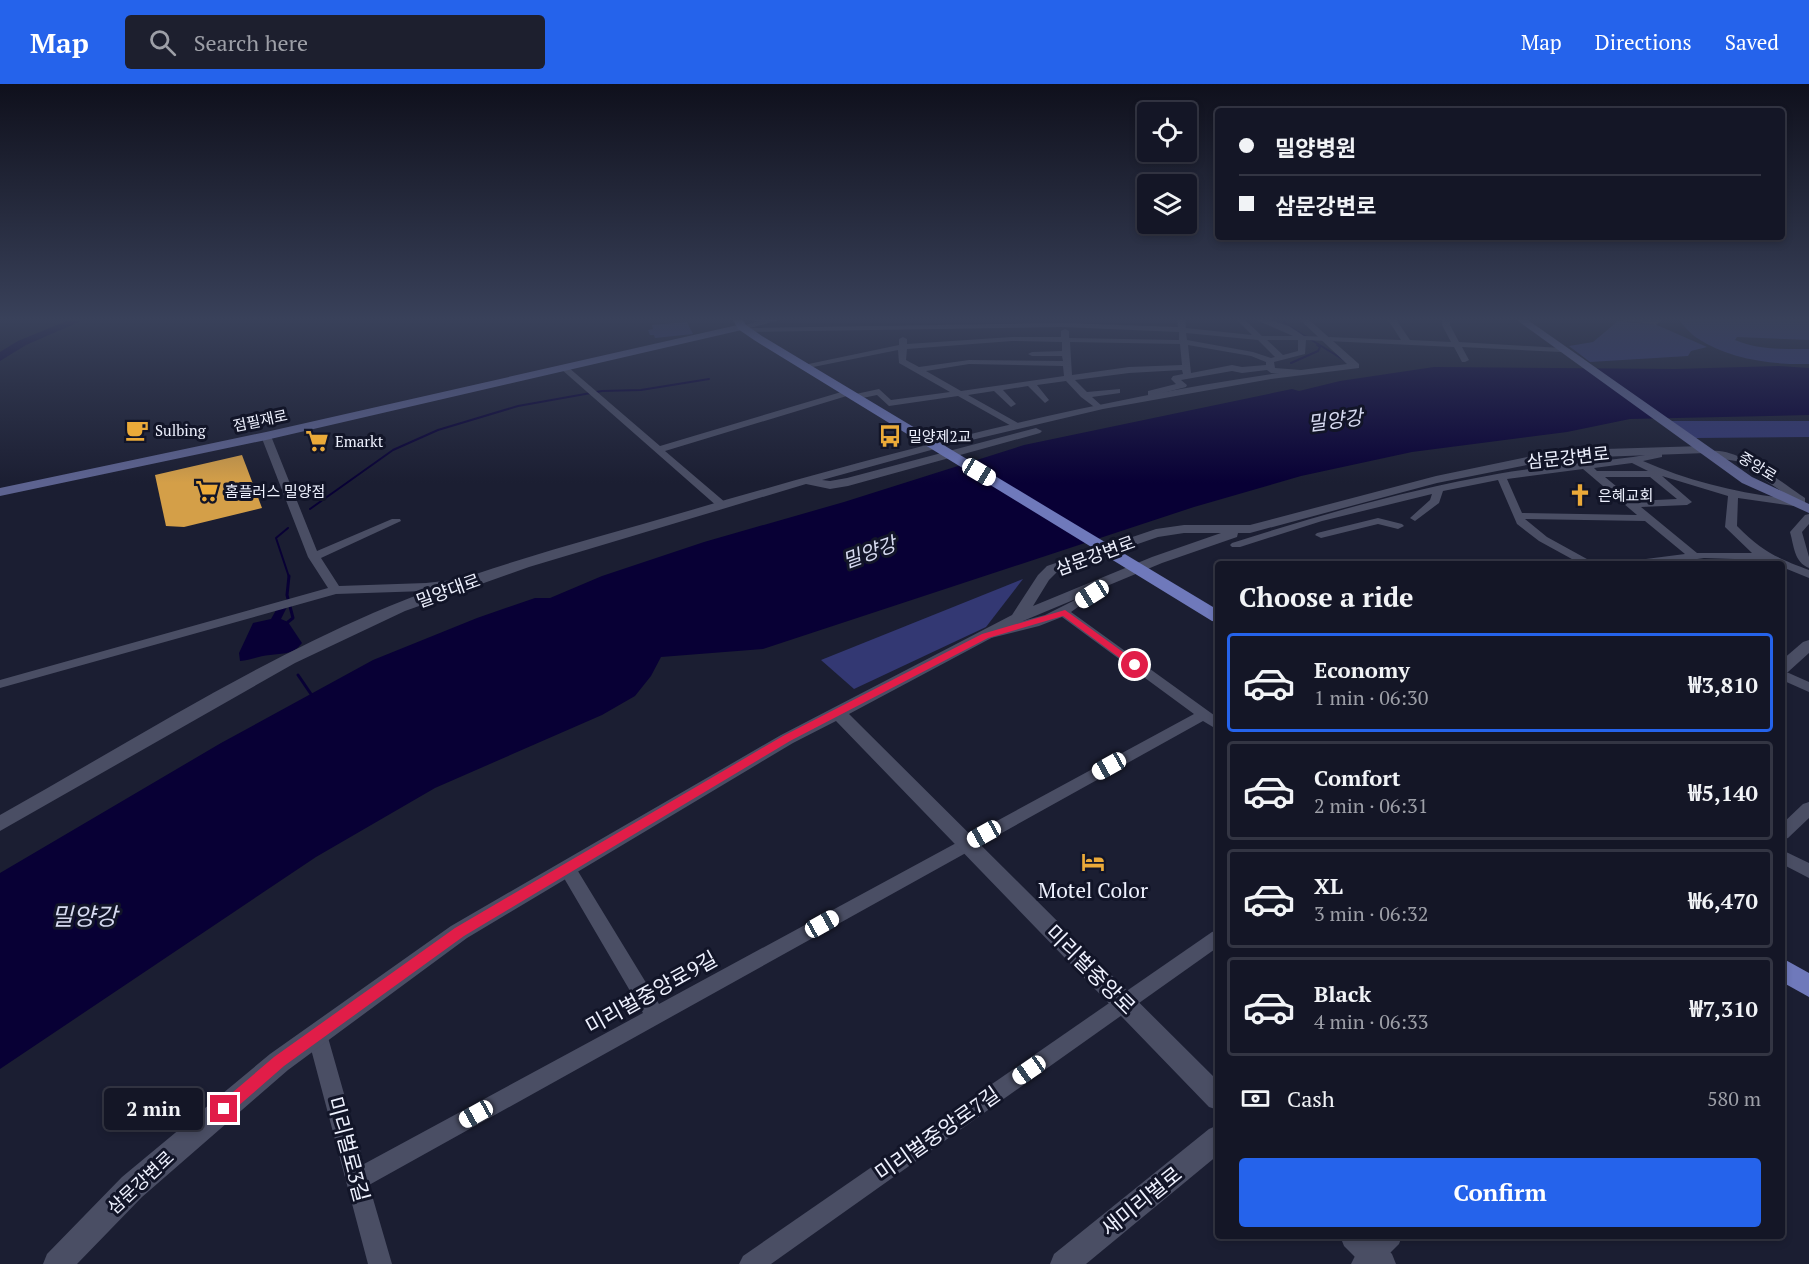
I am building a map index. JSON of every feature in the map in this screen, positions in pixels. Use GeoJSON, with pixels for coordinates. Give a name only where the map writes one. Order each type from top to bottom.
{"type":"FeatureCollection","features":[{"type":"Feature","properties":{"kind":"main road","name":"점필재로"},"geometry":{"type":"LineString","coordinates":[[0,492],[266,436],[547,373]]}},
{"type":"Feature","properties":{"kind":"main road"},"geometry":{"type":"LineString","coordinates":[[814,373],[1215,615]]}},
{"type":"Feature","properties":{"kind":"main road","name":"중앙로"},"geometry":{"type":"LineString","coordinates":[[1593,373],[1747,480],[1809,509]]}},
{"type":"Feature","properties":{"kind":"main road"},"geometry":{"type":"LineString","coordinates":[[1785,971],[1809,986]]}},
{"type":"Feature","properties":{"kind":"street"},"geometry":{"type":"LineString","coordinates":[[570,373],[722,505]]}},
{"type":"Feature","properties":{"kind":"street"},"geometry":{"type":"LineString","coordinates":[[923,373],[1015,425]]}},
{"type":"Feature","properties":{"kind":"street"},"geometry":{"type":"LineString","coordinates":[[1068,373],[1068,378],[1097,406]]}},
{"type":"Feature","properties":{"kind":"street"},"geometry":{"type":"LineString","coordinates":[[658,450],[851,395],[879,392],[889,403],[1106,373]]}},
{"type":"Feature","properties":{"kind":"street"},"geometry":{"type":"LineString","coordinates":[[1149,373],[1187,379]]}},
{"type":"Feature","properties":{"kind":"street"},"geometry":{"type":"LineString","coordinates":[[1187,373],[1187,379]]}},
{"type":"Feature","properties":{"kind":"street"},"geometry":{"type":"LineString","coordinates":[[1151,393],[1183,386],[1175,379],[1241,373]]}},
{"type":"Feature","properties":{"kind":"street"},"geometry":{"type":"LineString","coordinates":[[1256,377],[1261,373]]}},
{"type":"Feature","properties":{"kind":"street","name":"밀양대로"},"geometry":{"type":"LineString","coordinates":[[0,824],[289,659],[336,635],[467,582],[804,480],[842,477],[937,447],[1029,421],[1097,406],[1187,379],[1256,377],[1289,373]]}},
{"type":"Feature","properties":{"kind":"street"},"geometry":{"type":"LineString","coordinates":[[1030,383],[1045,400]]}},
{"type":"Feature","properties":{"kind":"street"},"geometry":{"type":"LineString","coordinates":[[996,388],[1011,404]]}},
{"type":"Feature","properties":{"kind":"street"},"geometry":{"type":"LineString","coordinates":[[1084,395],[1117,391]]}},
{"type":"Feature","properties":{"kind":"street"},"geometry":{"type":"LineString","coordinates":[[842,477],[1040,430],[1054,421],[1057,414]]}},
{"type":"Feature","properties":{"kind":"street"},"geometry":{"type":"LineString","coordinates":[[1029,421],[1038,424],[1040,430]]}},
{"type":"Feature","properties":{"kind":"street"},"geometry":{"type":"LineString","coordinates":[[266,436],[314,557],[335,590]]}},
{"type":"Feature","properties":{"kind":"street","name":"삼문강변로"},"geometry":{"type":"LineString","coordinates":[[57,1264],[132,1187],[279,1062],[459,932],[787,739],[1018,618],[1040,582],[1052,569],[1062,564],[1156,533],[1171,530],[1250,529],[1377,494],[1495,467],[1572,454],[1702,449]]}},
{"type":"Feature","properties":{"kind":"street"},"geometry":{"type":"LineString","coordinates":[[1236,545],[1318,519],[1438,489],[1501,476],[1659,454],[1654,451]]}},
{"type":"Feature","properties":{"kind":"street"},"geometry":{"type":"LineString","coordinates":[[1630,504],[1687,502],[1654,472],[1631,459]]}},
{"type":"Feature","properties":{"kind":"street"},"geometry":{"type":"LineString","coordinates":[[1584,465],[1694,556]]}},
{"type":"Feature","properties":{"kind":"street"},"geometry":{"type":"LineString","coordinates":[[1595,474],[1654,472],[1732,494],[1794,503]]}},
{"type":"Feature","properties":{"kind":"street"},"geometry":{"type":"LineString","coordinates":[[1501,476],[1521,522],[1543,539],[1584,561]]}},
{"type":"Feature","properties":{"kind":"street"},"geometry":{"type":"LineString","coordinates":[[1415,518],[1435,501],[1438,489]]}},
{"type":"Feature","properties":{"kind":"street"},"geometry":{"type":"LineString","coordinates":[[1732,494],[1731,527],[1752,548],[1776,561]]}},
{"type":"Feature","properties":{"kind":"street"},"geometry":{"type":"LineString","coordinates":[[1518,516],[1648,518]]}},
{"type":"Feature","properties":{"kind":"street"},"geometry":{"type":"LineString","coordinates":[[1809,516],[1796,532],[1802,557],[1809,564]]}},
{"type":"Feature","properties":{"kind":"street"},"geometry":{"type":"LineString","coordinates":[[1321,535],[1378,520],[1398,526]]}},
{"type":"Feature","properties":{"kind":"street"},"geometry":{"type":"LineString","coordinates":[[314,557],[396,521]]}},
{"type":"Feature","properties":{"kind":"street"},"geometry":{"type":"LineString","coordinates":[[1018,618],[1103,583],[1135,565],[1250,529]]}},
{"type":"Feature","properties":{"kind":"street"},"geometry":{"type":"LineString","coordinates":[[1171,530],[1191,537],[1196,545]]}},
{"type":"Feature","properties":{"kind":"street"},"geometry":{"type":"LineString","coordinates":[[1659,561],[1694,556],[1766,557]]}},
{"type":"Feature","properties":{"kind":"street"},"geometry":{"type":"LineString","coordinates":[[1785,565],[1809,574]]}},
{"type":"Feature","properties":{"kind":"street"},"geometry":{"type":"LineString","coordinates":[[0,684],[335,590],[426,587],[467,582]]}},
{"type":"Feature","properties":{"kind":"street"},"geometry":{"type":"LineString","coordinates":[[1040,582],[1049,590],[1074,595]]}},
{"type":"Feature","properties":{"kind":"street"},"geometry":{"type":"LineString","coordinates":[[985,636],[1065,613],[1092,594],[1103,583]]}},
{"type":"Feature","properties":{"kind":"street"},"geometry":{"type":"LineString","coordinates":[[1065,613],[1215,723]]}},
{"type":"Feature","properties":{"kind":"street"},"geometry":{"type":"LineString","coordinates":[[1785,665],[1809,645]]}},
{"type":"Feature","properties":{"kind":"street"},"geometry":{"type":"LineString","coordinates":[[1785,676],[1809,688]]}},
{"type":"Feature","properties":{"kind":"street","name":"미리벌중앙로"},"geometry":{"type":"LineString","coordinates":[[838,713],[1215,1095]]}},
{"type":"Feature","properties":{"kind":"street","name":"미리벌중앙로9길"},"geometry":{"type":"LineString","coordinates":[[357,1180],[967,843],[1204,715]]}},
{"type":"Feature","properties":{"kind":"street"},"geometry":{"type":"LineString","coordinates":[[1785,831],[1809,808]]}},
{"type":"Feature","properties":{"kind":"street"},"geometry":{"type":"LineString","coordinates":[[1785,858],[1809,871]]}},
{"type":"Feature","properties":{"kind":"street"},"geometry":{"type":"LineString","coordinates":[[567,868],[655,1015]]}},
{"type":"Feature","properties":{"kind":"street","name":"미리벌중앙로7길"},"geometry":{"type":"LineString","coordinates":[[751,1264],[1215,939]]}},
{"type":"Feature","properties":{"kind":"street","name":"미리벌로3길"},"geometry":{"type":"LineString","coordinates":[[317,1034],[380,1264]]}},
{"type":"Feature","properties":{"kind":"street","name":"새미리벌로"},"geometry":{"type":"LineString","coordinates":[[1064,1264],[1215,1140]]}},
{"type":"Feature","properties":{"kind":"shaded area"},"geometry":{"type":"Polygon","coordinates":[[[1671,421],[1809,421],[1809,437],[1695,438],[1671,421]]]}},
{"type":"Feature","properties":{"kind":"shaded area"},"geometry":{"type":"Polygon","coordinates":[[[1023,579],[986,627],[854,689],[821,660],[1023,579]]]}},
{"type":"Feature","properties":{"kind":"water","name":"밀양강"},"geometry":{"type":"Polygon","coordinates":[[[1393,373],[1809,373],[1809,415],[1630,419],[1567,432],[1412,452],[1301,476],[1194,507],[763,649],[661,657],[651,676],[635,696],[602,715],[435,788],[316,857],[0,1069],[0,873],[221,743],[373,660],[477,618],[535,598],[550,598],[602,576],[704,542],[844,502],[1024,445],[1340,381],[1393,373]]]}},
{"type":"Feature","properties":{"kind":"water"},"geometry":{"type":"Polygon","coordinates":[[[290,601],[281,619],[288,622],[302,643],[288,653],[240,661],[239,653],[253,623],[271,619],[279,605],[290,601]]]}},
{"type":"Feature","properties":{"kind":"building","name":"홈플러스 밀양점"},"geometry":{"type":"Polygon","coordinates":[[[242,455],[262,508],[184,527],[166,526],[155,475],[242,455]]]}},
{"type":"Feature","properties":{"kind":"waterway"},"geometry":{"type":"LineString","coordinates":[[310,509],[393,450],[438,430],[518,406],[602,391],[641,390],[709,379]]}},
{"type":"Feature","properties":{"kind":"waterway"},"geometry":{"type":"LineString","coordinates":[[288,528],[276,538],[289,577]]}},
{"type":"Feature","properties":{"kind":"waterway"},"geometry":{"type":"LineString","coordinates":[[288,622],[293,618],[287,595],[289,577]]}},
{"type":"Feature","properties":{"kind":"waterway"},"geometry":{"type":"LineString","coordinates":[[298,675],[311,694]]}},
{"type":"Feature","properties":{"kind":"place","name":"Sulbing"},"geometry":{"type":"Point","coordinates":[137,430]}},
{"type":"Feature","properties":{"kind":"place","name":"밀양제2교"},"geometry":{"type":"Point","coordinates":[890,436]}},
{"type":"Feature","properties":{"kind":"place","name":"Emarkt"},"geometry":{"type":"Point","coordinates":[317,441]}},
{"type":"Feature","properties":{"kind":"place","name":"홈플러스 밀양점"},"geometry":{"type":"Point","coordinates":[207,491]}},
{"type":"Feature","properties":{"kind":"place","name":"은혜교회"},"geometry":{"type":"Point","coordinates":[1580,495]}},
{"type":"Feature","properties":{"kind":"place","name":"Motel Color"},"geometry":{"type":"Point","coordinates":[1093,862]}},
{"type":"Feature","properties":{"kind":"route"},"geometry":{"type":"LineString","coordinates":[[224,1109],[279,1062],[459,932],[787,739],[985,636],[1065,613],[1135,665]]}}]}
